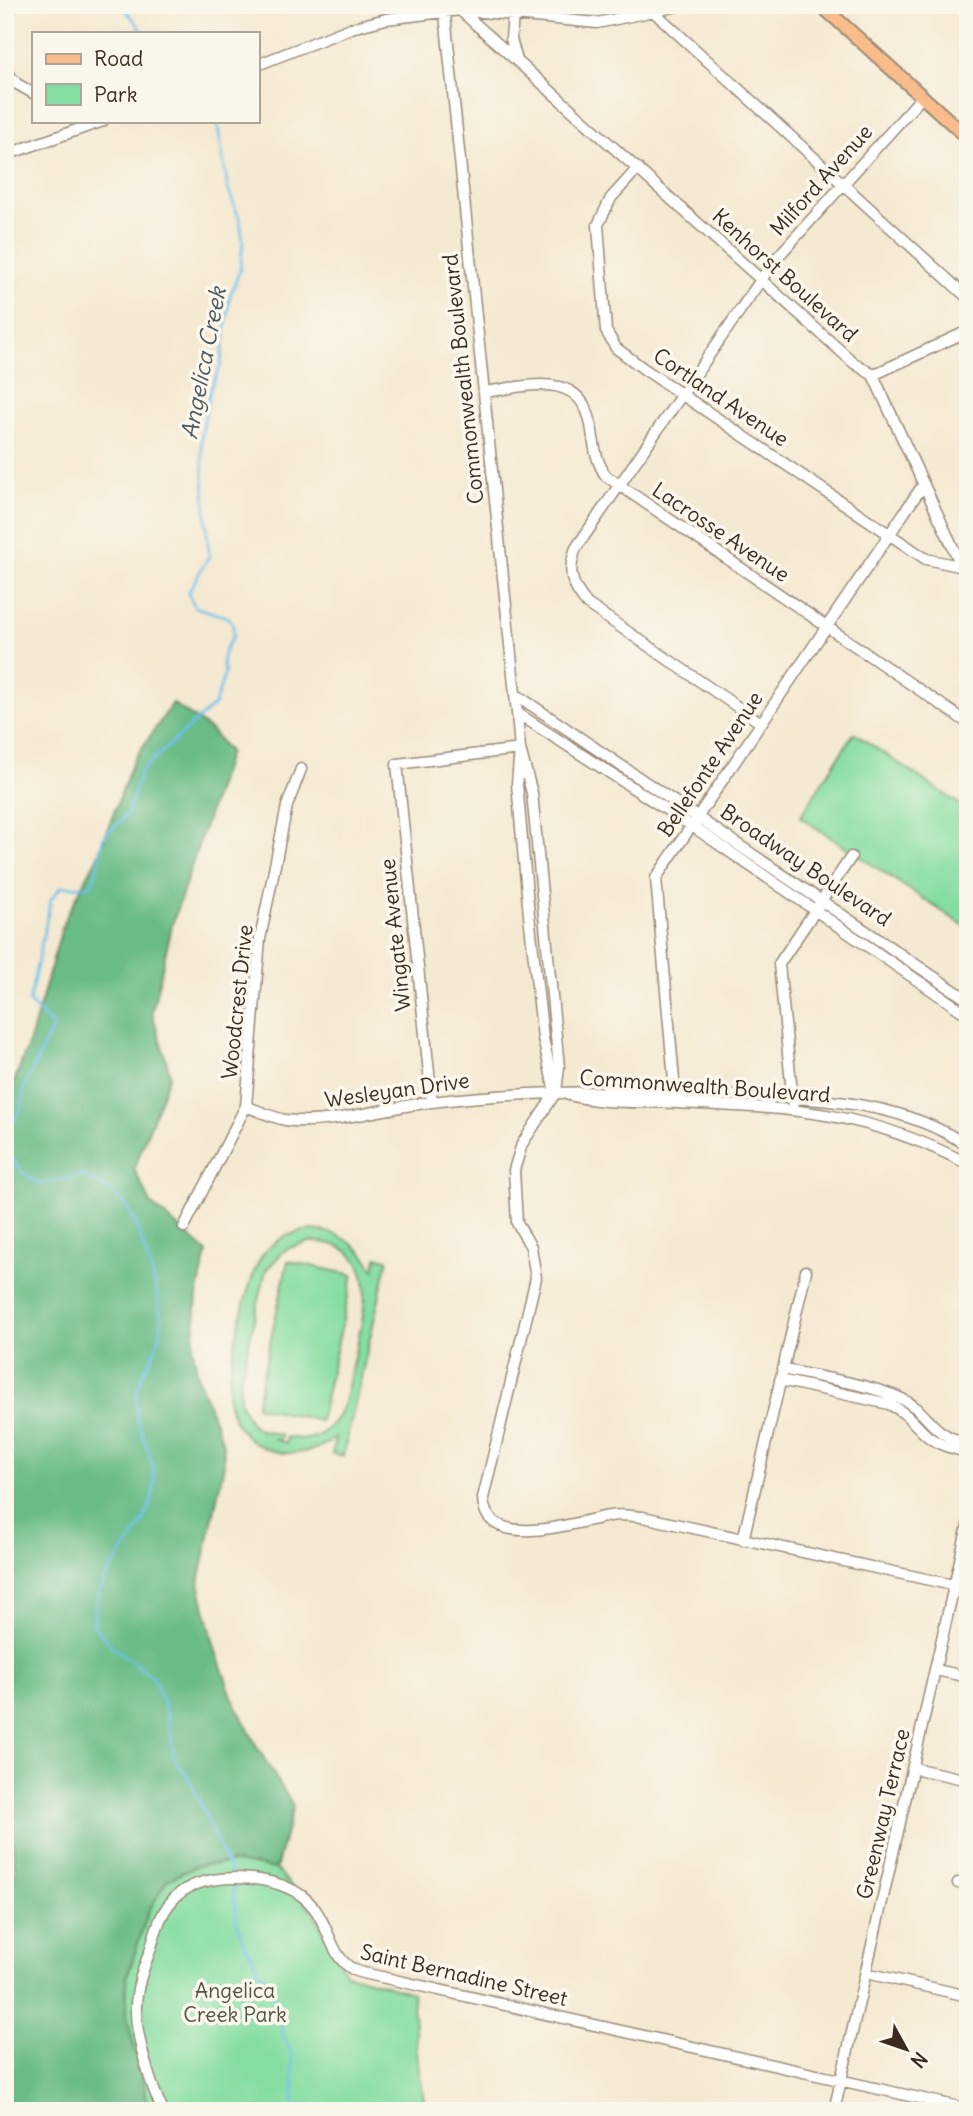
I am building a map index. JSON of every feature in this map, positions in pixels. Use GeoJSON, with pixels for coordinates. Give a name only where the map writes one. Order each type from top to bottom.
{"type":"FeatureCollection","features":[{"type":"Feature","properties":{"kind":"main road"},"geometry":{"type":"LineString","coordinates":[[821,5],[968,138]]}},
{"type":"Feature","properties":{"kind":"street"},"geometry":{"type":"LineString","coordinates":[[259,64],[363,24],[444,9],[597,23],[683,5]]}},
{"type":"Feature","properties":{"kind":"street","name":"Commonwealth Boulevard"},"geometry":{"type":"LineString","coordinates":[[444,9],[517,713],[520,749],[517,785],[529,915],[545,1051],[556,1091],[583,1099],[832,1099],[890,1112],[932,1126],[968,1146]]}},
{"type":"Feature","properties":{"kind":"street","name":"Kenhorst Boulevard"},"geometry":{"type":"LineString","coordinates":[[460,10],[854,363],[873,375],[959,566]]}},
{"type":"Feature","properties":{"kind":"street"},"geometry":{"type":"LineString","coordinates":[[654,12],[968,298]]}},
{"type":"Feature","properties":{"kind":"street"},"geometry":{"type":"LineString","coordinates":[[513,15],[511,38],[517,61]]}},
{"type":"Feature","properties":{"kind":"street"},"geometry":{"type":"LineString","coordinates":[[5,71],[17,84],[32,92]]}},
{"type":"Feature","properties":{"kind":"street","name":"Milford Avenue"},"geometry":{"type":"LineString","coordinates":[[761,723],[587,604],[572,584],[570,573],[576,548],[760,279],[922,97]]}},
{"type":"Feature","properties":{"kind":"street"},"geometry":{"type":"LineString","coordinates":[[62,136],[68,122]]}},
{"type":"Feature","properties":{"kind":"street"},"geometry":{"type":"LineString","coordinates":[[5,155],[100,122]]}},
{"type":"Feature","properties":{"kind":"street","name":"Cortland Avenue"},"geometry":{"type":"LineString","coordinates":[[638,168],[611,198],[598,225],[604,321],[615,348],[926,559],[959,566]]}},
{"type":"Feature","properties":{"kind":"street"},"geometry":{"type":"LineString","coordinates":[[873,375],[968,331]]}},
{"type":"Feature","properties":{"kind":"street","name":"Lacrosse Avenue"},"geometry":{"type":"LineString","coordinates":[[484,392],[546,384],[573,392],[588,409],[600,468],[620,487],[968,723]]}},
{"type":"Feature","properties":{"kind":"street","name":"Bellefonte Avenue"},"geometry":{"type":"LineString","coordinates":[[676,1098],[656,878],[923,485]]}},
{"type":"Feature","properties":{"kind":"street"},"geometry":{"type":"LineString","coordinates":[[959,566],[968,580]]}},
{"type":"Feature","properties":{"kind":"street","name":"Broadway Boulevard"},"geometry":{"type":"LineString","coordinates":[[515,694],[699,815],[968,1000]]}},
{"type":"Feature","properties":{"kind":"street","name":"Broadway Boulevard"},"geometry":{"type":"LineString","coordinates":[[517,713],[692,826],[968,1015]]}},
{"type":"Feature","properties":{"kind":"street","name":"Wingate Avenue"},"geometry":{"type":"LineString","coordinates":[[432,1102],[397,764],[520,749]]}},
{"type":"Feature","properties":{"kind":"street","name":"Woodcrest Drive"},"geometry":{"type":"LineString","coordinates":[[184,1227],[246,1105],[260,939],[287,806],[301,769]]}},
{"type":"Feature","properties":{"kind":"street"},"geometry":{"type":"LineString","coordinates":[[793,1110],[779,964],[851,857]]}},
{"type":"Feature","properties":{"kind":"street"},"geometry":{"type":"LineString","coordinates":[[556,1091],[522,1144],[514,1170],[517,1223],[531,1247],[536,1278],[483,1498],[491,1520],[506,1529],[515,1529],[563,1526],[613,1515],[643,1517],[953,1585]]}},
{"type":"Feature","properties":{"kind":"street","name":"Wesleyan Drive"},"geometry":{"type":"LineString","coordinates":[[246,1105],[279,1118],[304,1122],[432,1102],[556,1091]]}},
{"type":"Feature","properties":{"kind":"street","name":"Commonwealth Boulevard"},"geometry":{"type":"LineString","coordinates":[[676,1098],[839,1115],[919,1139],[968,1164]]}},
{"type":"Feature","properties":{"kind":"street"},"geometry":{"type":"LineString","coordinates":[[743,1539],[806,1271]]}},
{"type":"Feature","properties":{"kind":"street"},"geometry":{"type":"LineString","coordinates":[[781,1374],[893,1395],[915,1407],[933,1428],[948,1438],[968,1443]]}},
{"type":"Feature","properties":{"kind":"street"},"geometry":{"type":"LineString","coordinates":[[781,1374],[889,1404],[900,1409],[922,1432],[944,1447],[968,1452]]}},
{"type":"Feature","properties":{"kind":"street","name":"Greenway Terrace"},"geometry":{"type":"LineString","coordinates":[[834,2111],[968,1525]]}},
{"type":"Feature","properties":{"kind":"street"},"geometry":{"type":"LineString","coordinates":[[936,1670],[968,1676]]}},
{"type":"Feature","properties":{"kind":"street"},"geometry":{"type":"LineString","coordinates":[[913,1768],[968,1780]]}},
{"type":"Feature","properties":{"kind":"street","name":"Saint Bernadine Street"},"geometry":{"type":"LineString","coordinates":[[163,2111],[138,2030],[135,2010],[141,1977],[161,1918],[172,1900],[191,1886],[240,1879],[268,1881],[308,1899],[321,1915],[341,1961],[359,1972],[968,2109]]}},
{"type":"Feature","properties":{"kind":"street"},"geometry":{"type":"LineString","coordinates":[[866,1973],[968,1996]]}},
{"type":"Feature","properties":{"kind":"green space"},"geometry":{"type":"Polygon","coordinates":[[[173,703],[212,731],[229,752],[172,925],[152,1012],[170,1074],[134,1169],[151,1204],[207,1252],[197,1296],[193,1349],[198,1378],[223,1443],[224,1465],[199,1583],[215,1649],[233,1699],[256,1745],[293,1806],[276,1869],[236,1862],[196,1866],[167,1880],[148,1912],[127,1977],[126,2014],[150,2111],[5,2111],[5,1895],[15,1869],[5,1769],[5,1106],[31,1037],[64,921],[97,858],[133,761],[173,703]]]}},
{"type":"Feature","properties":{"kind":"green space"},"geometry":{"type":"Polygon","coordinates":[[[854,733],[968,810],[966,927],[800,817],[854,733]]]}},
{"type":"Feature","properties":{"kind":"green space"},"geometry":{"type":"Polygon","coordinates":[[[311,1230],[340,1236],[356,1246],[374,1270],[377,1257],[388,1259],[343,1456],[332,1454],[335,1438],[304,1452],[287,1453],[257,1444],[244,1434],[229,1403],[228,1390],[234,1350],[245,1302],[258,1264],[274,1243],[291,1234],[311,1230]],[[309,1242],[286,1249],[266,1270],[240,1380],[240,1402],[251,1424],[260,1430],[281,1435],[280,1440],[273,1439],[286,1443],[286,1437],[307,1439],[326,1430],[338,1416],[348,1389],[362,1323],[364,1284],[360,1267],[350,1253],[334,1245],[309,1242]]]}},
{"type":"Feature","properties":{"kind":"green space"},"geometry":{"type":"Polygon","coordinates":[[[288,1261],[353,1275],[320,1421],[256,1406],[288,1261]]]}},
{"type":"Feature","properties":{"kind":"green space","name":"Angelica Creek Park"},"geometry":{"type":"Polygon","coordinates":[[[236,1862],[276,1869],[313,1911],[345,1973],[412,1993],[418,2063],[426,2111],[150,2111],[126,2014],[127,1977],[148,1912],[167,1880],[196,1866],[236,1862]]]}},
{"type":"Feature","properties":{"kind":"waterway","name":"Angelica Creek"},"geometry":{"type":"LineString","coordinates":[[122,5],[143,32]]}},
{"type":"Feature","properties":{"kind":"waterway","name":"Angelica Creek"},"geometry":{"type":"LineString","coordinates":[[217,122],[228,189],[240,220],[243,241],[240,270],[230,296],[221,365],[210,390],[201,439],[209,556],[188,593],[195,607],[227,617],[233,624],[233,636],[225,650],[222,663],[225,672],[215,704],[141,771],[128,813],[103,838],[95,878],[89,886],[61,887],[51,899],[29,1002],[53,1026],[25,1086],[21,1109],[8,1132],[11,1156],[21,1171],[40,1184],[84,1175],[118,1197],[133,1217],[145,1250],[156,1289],[161,1323],[158,1343],[140,1382],[136,1399],[139,1425],[154,1474],[154,1487],[144,1519],[101,1589],[94,1626],[113,1647],[154,1678],[167,1714],[175,1761],[189,1778],[231,1874]]}},
{"type":"Feature","properties":{"kind":"waterway","name":"Angelica Creek"},"geometry":{"type":"LineString","coordinates":[[232,1881],[237,1922],[246,1947],[273,1993],[292,2055],[295,2111]]}}]}
